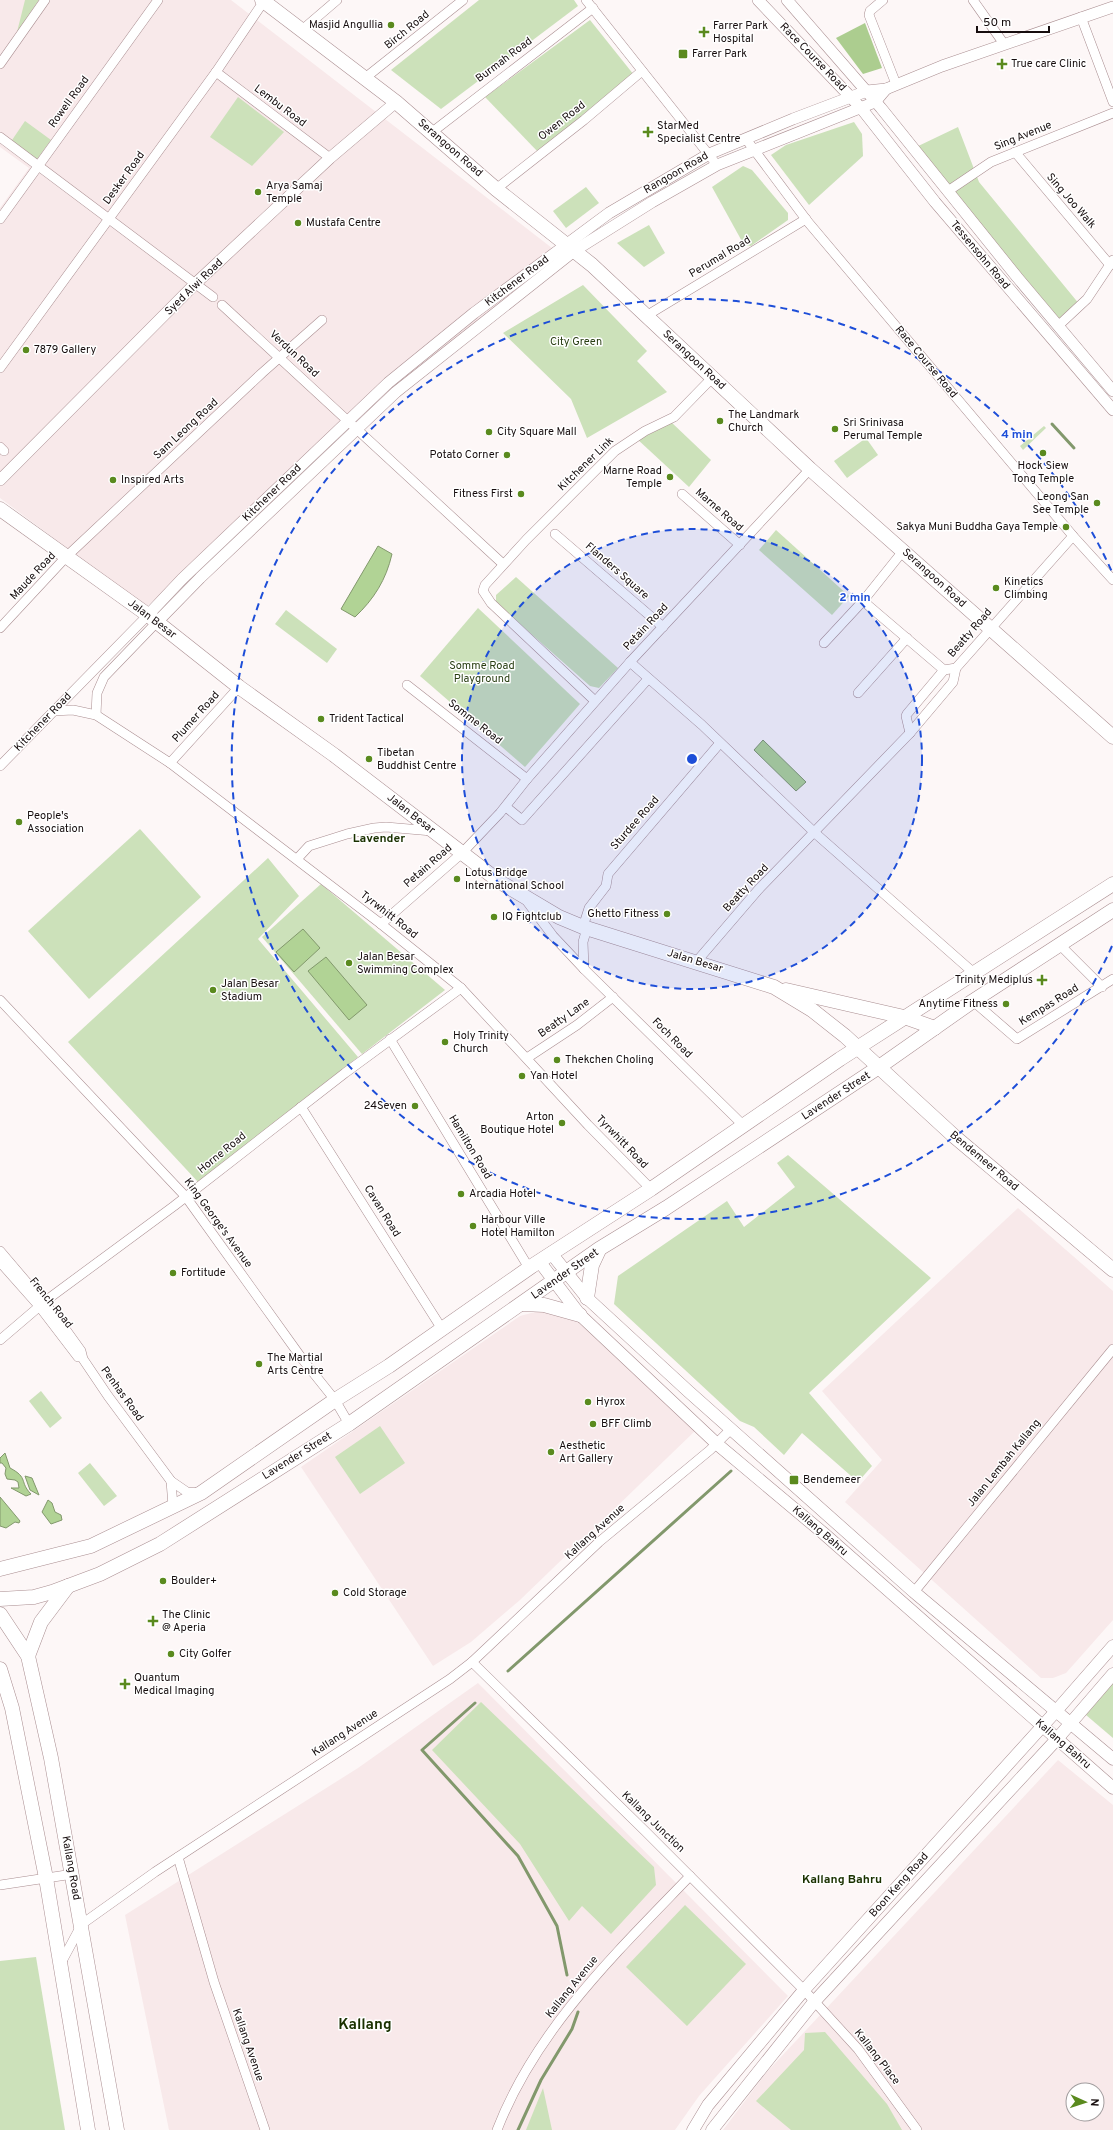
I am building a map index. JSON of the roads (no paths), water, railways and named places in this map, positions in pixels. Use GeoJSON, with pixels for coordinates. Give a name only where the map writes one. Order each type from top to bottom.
{"type":"FeatureCollection","features":[{"type":"Feature","properties":{"kind":"main road","name":"Serangoon Road"},"geometry":{"type":"LineString","coordinates":[[263,1],[396,102],[496,189],[570,247],[810,468],[1113,737]]}},
{"type":"Feature","properties":{"kind":"main road","name":"Jalan Besar"},"geometry":{"type":"LineString","coordinates":[[0,509],[152,619],[239,687],[334,755],[432,831],[524,898],[559,917],[585,927],[635,944],[697,961],[774,987],[832,1024],[858,1047]]}},
{"type":"Feature","properties":{"kind":"main road","name":"Lavender Street"},"geometry":{"type":"LineString","coordinates":[[0,1569],[91,1546],[201,1493],[551,1253],[651,1189],[742,1124],[858,1047],[975,974],[1113,884]]}},
{"type":"Feature","properties":{"kind":"main road","name":"Lavender Street"},"geometry":{"type":"LineString","coordinates":[[0,1599],[34,1597],[100,1574],[160,1544],[349,1424],[523,1304],[599,1249],[666,1208],[879,1067],[973,1001],[1113,910]]}},
{"type":"Feature","properties":{"kind":"main road"},"geometry":{"type":"LineString","coordinates":[[774,987],[904,1018],[935,1028]]}},
{"type":"Feature","properties":{"kind":"main road","name":"Bendemeer Road"},"geometry":{"type":"LineString","coordinates":[[858,1047],[955,1137],[1113,1270]]}},
{"type":"Feature","properties":{"kind":"main road"},"geometry":{"type":"LineString","coordinates":[[587,1298],[592,1265],[599,1249]]}},
{"type":"Feature","properties":{"kind":"main road","name":"Kallang Bahru"},"geometry":{"type":"LineString","coordinates":[[551,1253],[559,1277],[580,1315],[717,1444],[822,1532],[1113,1788]]}},
{"type":"Feature","properties":{"kind":"main road","name":"Kallang Bahru"},"geometry":{"type":"LineString","coordinates":[[534,1265],[559,1277],[587,1298],[914,1592],[1057,1710],[1113,1759]]}},
{"type":"Feature","properties":{"kind":"main road"},"geometry":{"type":"LineString","coordinates":[[523,1304],[544,1304],[580,1315]]}},
{"type":"Feature","properties":{"kind":"main road"},"geometry":{"type":"LineString","coordinates":[[28,1656],[41,1622],[69,1584]]}},
{"type":"Feature","properties":{"kind":"main road","name":"Kallang Road"},"geometry":{"type":"LineString","coordinates":[[0,1614],[28,1656],[51,1758],[73,1874],[117,2130]]}},
{"type":"Feature","properties":{"kind":"main road","name":"Boon Keng Road"},"geometry":{"type":"LineString","coordinates":[[693,2130],[708,2105],[804,1990],[1043,1726],[1113,1646]]}},
{"type":"Feature","properties":{"kind":"main road"},"geometry":{"type":"LineString","coordinates":[[0,1669],[12,1708],[46,1878],[88,2130]]}},
{"type":"Feature","properties":{"kind":"main road","name":"Boon Keng Road"},"geometry":{"type":"LineString","coordinates":[[712,2130],[814,2002],[1057,1739],[1113,1674]]}},
{"type":"Feature","properties":{"kind":"main road"},"geometry":{"type":"LineString","coordinates":[[0,1698],[12,1708]]}},
{"type":"Feature","properties":{"kind":"street"},"geometry":{"type":"LineString","coordinates":[[0,64],[45,0]]}},
{"type":"Feature","properties":{"kind":"street","name":"Rowell Road"},"geometry":{"type":"LineString","coordinates":[[0,219],[158,0]]}},
{"type":"Feature","properties":{"kind":"street"},"geometry":{"type":"LineString","coordinates":[[302,30],[337,0]]}},
{"type":"Feature","properties":{"kind":"street","name":"Birch Road"},"geometry":{"type":"LineString","coordinates":[[365,78],[463,0]]}},
{"type":"Feature","properties":{"kind":"street"},"geometry":{"type":"LineString","coordinates":[[586,0],[717,165]]}},
{"type":"Feature","properties":{"kind":"street","name":"Race Course Road"},"geometry":{"type":"LineString","coordinates":[[758,0],[851,96]]}},
{"type":"Feature","properties":{"kind":"street","name":"Race Course Road"},"geometry":{"type":"LineString","coordinates":[[787,0],[867,91]]}},
{"type":"Feature","properties":{"kind":"street"},"geometry":{"type":"LineString","coordinates":[[883,0],[869,12],[891,86]]}},
{"type":"Feature","properties":{"kind":"street"},"geometry":{"type":"LineString","coordinates":[[973,0],[1004,44]]}},
{"type":"Feature","properties":{"kind":"street","name":"Desker Road"},"geometry":{"type":"LineString","coordinates":[[0,368],[216,72],[263,1]]}},
{"type":"Feature","properties":{"kind":"street","name":"Rangoon Road"},"geometry":{"type":"LineString","coordinates":[[570,247],[609,213],[709,154],[851,96],[891,86],[1004,44],[1113,7]]}},
{"type":"Feature","properties":{"kind":"street","name":"Burmah Road"},"geometry":{"type":"LineString","coordinates":[[431,133],[593,8]]}},
{"type":"Feature","properties":{"kind":"street"},"geometry":{"type":"LineString","coordinates":[[1081,17],[1113,102]]}},
{"type":"Feature","properties":{"kind":"street","name":"Owen Road"},"geometry":{"type":"LineString","coordinates":[[496,189],[584,120],[642,71]]}},
{"type":"Feature","properties":{"kind":"street","name":"Lembu Road"},"geometry":{"type":"LineString","coordinates":[[216,72],[330,158]]}},
{"type":"Feature","properties":{"kind":"street","name":"Rangoon Road"},"geometry":{"type":"LineString","coordinates":[[570,247],[717,165],[875,102],[891,86]]}},
{"type":"Feature","properties":{"kind":"street","name":"Tessensohn Road"},"geometry":{"type":"LineString","coordinates":[[867,91],[1058,326],[1113,391]]}},
{"type":"Feature","properties":{"kind":"street","name":"Tessensohn Road"},"geometry":{"type":"LineString","coordinates":[[851,96],[935,202],[1113,410]]}},
{"type":"Feature","properties":{"kind":"street","name":"Syed Alwi Road"},"geometry":{"type":"LineString","coordinates":[[0,480],[196,283],[330,158],[396,102]]}},
{"type":"Feature","properties":{"kind":"street","name":"Sing Avenue"},"geometry":{"type":"LineString","coordinates":[[948,191],[991,162],[1113,113]]}},
{"type":"Feature","properties":{"kind":"street"},"geometry":{"type":"LineString","coordinates":[[0,137],[213,297]]}},
{"type":"Feature","properties":{"kind":"street","name":"Race Course Road"},"geometry":{"type":"LineString","coordinates":[[746,139],[752,150],[806,219],[1073,536],[1113,580]]}},
{"type":"Feature","properties":{"kind":"street","name":"Sing Joo Walk"},"geometry":{"type":"LineString","coordinates":[[1015,152],[1111,263]]}},
{"type":"Feature","properties":{"kind":"street","name":"Perumal Road"},"geometry":{"type":"LineString","coordinates":[[646,316],[806,219]]}},
{"type":"Feature","properties":{"kind":"street","name":"Kitchener Road"},"geometry":{"type":"LineString","coordinates":[[0,766],[53,711],[152,619],[186,575],[352,425],[418,373],[570,247]]}},
{"type":"Feature","properties":{"kind":"street"},"geometry":{"type":"LineString","coordinates":[[1058,326],[1087,299],[1111,263]]}},
{"type":"Feature","properties":{"kind":"street","name":"Verdun Road"},"geometry":{"type":"LineString","coordinates":[[222,305],[352,425]]}},
{"type":"Feature","properties":{"kind":"street","name":"Sam Leong Road"},"geometry":{"type":"LineString","coordinates":[[66,557],[322,320]]}},
{"type":"Feature","properties":{"kind":"street","name":"Kitchener Link"},"geometry":{"type":"LineString","coordinates":[[596,701],[485,597],[483,591],[485,585],[503,564],[615,451],[644,431],[674,417],[712,377]]}},
{"type":"Feature","properties":{"kind":"street"},"geometry":{"type":"LineString","coordinates":[[352,425],[503,564]]}},
{"type":"Feature","properties":{"kind":"street","name":"Petain Road"},"geometry":{"type":"LineString","coordinates":[[381,924],[462,853],[506,807],[527,779],[630,662],[810,468]]}},
{"type":"Feature","properties":{"kind":"street","name":"Marne Road"},"geometry":{"type":"LineString","coordinates":[[682,494],[740,545]]}},
{"type":"Feature","properties":{"kind":"street","name":"Flanders Square"},"geometry":{"type":"LineString","coordinates":[[555,534],[663,627]]}},
{"type":"Feature","properties":{"kind":"street","name":"Beatty Road"},"geometry":{"type":"LineString","coordinates":[[697,961],[758,890],[815,833],[910,732],[953,682],[956,668],[990,627],[1073,536]]}},
{"type":"Feature","properties":{"kind":"street"},"geometry":{"type":"LineString","coordinates":[[824,643],[863,601],[903,551]]}},
{"type":"Feature","properties":{"kind":"street","name":"Maude Road"},"geometry":{"type":"LineString","coordinates":[[0,628],[66,557]]}},
{"type":"Feature","properties":{"kind":"street"},"geometry":{"type":"LineString","coordinates":[[863,601],[944,670],[956,668]]}},
{"type":"Feature","properties":{"kind":"street"},"geometry":{"type":"LineString","coordinates":[[96,715],[97,694],[104,677],[152,619]]}},
{"type":"Feature","properties":{"kind":"street"},"geometry":{"type":"LineString","coordinates":[[858,693],[907,638]]}},
{"type":"Feature","properties":{"kind":"street"},"geometry":{"type":"LineString","coordinates":[[630,662],[720,743],[815,833],[975,974]]}},
{"type":"Feature","properties":{"kind":"street","name":"Beatty Road"},"geometry":{"type":"LineString","coordinates":[[910,732],[906,716],[907,714],[944,670]]}},
{"type":"Feature","properties":{"kind":"street"},"geometry":{"type":"LineString","coordinates":[[506,807],[522,820],[648,678]]}},
{"type":"Feature","properties":{"kind":"street","name":"Somme Road"},"geometry":{"type":"LineString","coordinates":[[407,684],[527,779]]}},
{"type":"Feature","properties":{"kind":"street","name":"Plumer Road"},"geometry":{"type":"LineString","coordinates":[[170,763],[239,687]]}},
{"type":"Feature","properties":{"kind":"street","name":"Tyrwhitt Road"},"geometry":{"type":"LineString","coordinates":[[53,711],[73,710],[96,715],[170,763],[381,924],[461,988],[588,1125],[651,1189]]}},
{"type":"Feature","properties":{"kind":"street","name":"Sturdee Road"},"geometry":{"type":"LineString","coordinates":[[585,927],[589,908],[606,886],[608,874],[720,743]]}},
{"type":"Feature","properties":{"kind":"street"},"geometry":{"type":"LineString","coordinates":[[297,860],[309,846],[374,828],[386,827],[432,831]]}},
{"type":"Feature","properties":{"kind":"street","name":"Foch Road"},"geometry":{"type":"LineString","coordinates":[[524,898],[553,936],[584,969],[742,1124]]}},
{"type":"Feature","properties":{"kind":"street"},"geometry":{"type":"LineString","coordinates":[[584,969],[583,942],[585,927]]}},
{"type":"Feature","properties":{"kind":"street","name":"Kempas Road"},"geometry":{"type":"LineString","coordinates":[[1060,945],[1102,987]]}},
{"type":"Feature","properties":{"kind":"street","name":"Kempas Road"},"geometry":{"type":"LineString","coordinates":[[973,1001],[1017,1039],[1113,979]]}},
{"type":"Feature","properties":{"kind":"street","name":"Horne Road"},"geometry":{"type":"LineString","coordinates":[[0,1340],[42,1304],[186,1197],[390,1039],[461,988]]}},
{"type":"Feature","properties":{"kind":"street","name":"Beatty Lane"},"geometry":{"type":"LineString","coordinates":[[527,1058],[577,1025],[613,997]]}},
{"type":"Feature","properties":{"kind":"street","name":"King George's Avenue"},"geometry":{"type":"LineString","coordinates":[[0,1000],[186,1197],[302,1360],[335,1400],[349,1424]]}},
{"type":"Feature","properties":{"kind":"street","name":"Hamilton Road"},"geometry":{"type":"LineString","coordinates":[[390,1039],[534,1265]]}},
{"type":"Feature","properties":{"kind":"street","name":"Cavan Road"},"geometry":{"type":"LineString","coordinates":[[301,1107],[442,1329]]}},
{"type":"Feature","properties":{"kind":"street","name":"French Road"},"geometry":{"type":"LineString","coordinates":[[0,1251],[42,1304],[76,1354],[83,1359]]}},
{"type":"Feature","properties":{"kind":"street","name":"French Road"},"geometry":{"type":"LineString","coordinates":[[0,1262],[58,1318]]}},
{"type":"Feature","properties":{"kind":"street","name":"Penhas Road"},"geometry":{"type":"LineString","coordinates":[[58,1318],[81,1351],[83,1359],[108,1396],[171,1481],[186,1492],[201,1493]]}},
{"type":"Feature","properties":{"kind":"street","name":"Jalan Lembah Kallang"},"geometry":{"type":"LineString","coordinates":[[914,1592],[1113,1348]]}},
{"type":"Feature","properties":{"kind":"street","name":"Kallang Avenue"},"geometry":{"type":"LineString","coordinates":[[265,2130],[214,1982],[178,1857],[450,1679],[472,1662],[599,1542],[717,1444],[731,1429]]}},
{"type":"Feature","properties":{"kind":"street"},"geometry":{"type":"LineString","coordinates":[[171,1481],[173,1506]]}},
{"type":"Feature","properties":{"kind":"street","name":"Kallang Junction"},"geometry":{"type":"LineString","coordinates":[[472,1662],[690,1876],[804,1990],[814,2002]]}},
{"type":"Feature","properties":{"kind":"street"},"geometry":{"type":"LineString","coordinates":[[61,1963],[82,1924],[178,1857]]}},
{"type":"Feature","properties":{"kind":"street"},"geometry":{"type":"LineString","coordinates":[[0,1885],[73,1874]]}},
{"type":"Feature","properties":{"kind":"street","name":"Kallang Avenue"},"geometry":{"type":"LineString","coordinates":[[497,2130],[537,2052],[574,2002],[624,1945],[690,1876]]}},
{"type":"Feature","properties":{"kind":"street","name":"Kallang Place"},"geometry":{"type":"LineString","coordinates":[[814,2002],[858,2049],[917,2130]]}},
{"type":"Feature","properties":{"kind":"waterway"},"geometry":{"type":"LineString","coordinates":[[1052,424],[1074,448]]}},
{"type":"Feature","properties":{"kind":"waterway"},"geometry":{"type":"LineString","coordinates":[[508,1671],[731,1471]]}},
{"type":"Feature","properties":{"kind":"waterway"},"geometry":{"type":"LineString","coordinates":[[475,1703],[422,1750],[518,1856],[557,1926],[567,1975]]}},
{"type":"Feature","properties":{"kind":"waterway"},"geometry":{"type":"LineString","coordinates":[[518,2130],[541,2080],[572,2029],[578,2012]]}},
{"type":"Feature","properties":{"kind":"place","name":"Masjid Angullia"},"geometry":{"type":"Point","coordinates":[391,25]}},
{"type":"Feature","properties":{"kind":"place","name":"Farrer Park Hospital"},"geometry":{"type":"Point","coordinates":[704,32]}},
{"type":"Feature","properties":{"kind":"place","name":"Farrer Park"},"geometry":{"type":"Point","coordinates":[683,54]}},
{"type":"Feature","properties":{"kind":"place","name":"True care Clinic"},"geometry":{"type":"Point","coordinates":[1002,64]}},
{"type":"Feature","properties":{"kind":"place","name":"StarMed Specialist Centre"},"geometry":{"type":"Point","coordinates":[648,132]}},
{"type":"Feature","properties":{"kind":"place","name":"Arya Samaj Temple"},"geometry":{"type":"Point","coordinates":[258,192]}},
{"type":"Feature","properties":{"kind":"place","name":"Mustafa Centre"},"geometry":{"type":"Point","coordinates":[298,223]}},
{"type":"Feature","properties":{"kind":"place","name":"7879 Gallery"},"geometry":{"type":"Point","coordinates":[26,350]}},
{"type":"Feature","properties":{"kind":"place","name":"The Landmark Church"},"geometry":{"type":"Point","coordinates":[720,421]}},
{"type":"Feature","properties":{"kind":"place","name":"Sri Srinivasa Perumal Temple"},"geometry":{"type":"Point","coordinates":[835,429]}},
{"type":"Feature","properties":{"kind":"place","name":"City Square Mall"},"geometry":{"type":"Point","coordinates":[489,432]}},
{"type":"Feature","properties":{"kind":"place","name":"Hock Siew Tong Temple"},"geometry":{"type":"Point","coordinates":[1043,453]}},
{"type":"Feature","properties":{"kind":"place","name":"Potato Corner"},"geometry":{"type":"Point","coordinates":[507,455]}},
{"type":"Feature","properties":{"kind":"place","name":"Marne Road Temple"},"geometry":{"type":"Point","coordinates":[670,477]}},
{"type":"Feature","properties":{"kind":"place","name":"Inspired Arts"},"geometry":{"type":"Point","coordinates":[113,480]}},
{"type":"Feature","properties":{"kind":"place","name":"Fitness First"},"geometry":{"type":"Point","coordinates":[521,494]}},
{"type":"Feature","properties":{"kind":"place","name":"Leong San See Temple"},"geometry":{"type":"Point","coordinates":[1097,503]}},
{"type":"Feature","properties":{"kind":"place","name":"Sakya Muni Buddha Gaya Temple"},"geometry":{"type":"Point","coordinates":[1066,527]}},
{"type":"Feature","properties":{"kind":"place","name":"Kinetics Climbing"},"geometry":{"type":"Point","coordinates":[996,588]}},
{"type":"Feature","properties":{"kind":"place","name":"Trident Tactical"},"geometry":{"type":"Point","coordinates":[321,719]}},
{"type":"Feature","properties":{"kind":"place","name":"Tibetan Buddhist Centre"},"geometry":{"type":"Point","coordinates":[369,759]}},
{"type":"Feature","properties":{"kind":"place","name":"People's Association"},"geometry":{"type":"Point","coordinates":[19,822]}},
{"type":"Feature","properties":{"kind":"place","name":"Lotus Bridge International School"},"geometry":{"type":"Point","coordinates":[457,879]}},
{"type":"Feature","properties":{"kind":"place","name":"Ghetto Fitness"},"geometry":{"type":"Point","coordinates":[667,914]}},
{"type":"Feature","properties":{"kind":"place","name":"IQ Fightclub"},"geometry":{"type":"Point","coordinates":[494,917]}},
{"type":"Feature","properties":{"kind":"place","name":"Jalan Besar Swimming Complex"},"geometry":{"type":"Point","coordinates":[349,963]}},
{"type":"Feature","properties":{"kind":"place","name":"Trinity Mediplus"},"geometry":{"type":"Point","coordinates":[1042,980]}},
{"type":"Feature","properties":{"kind":"place","name":"Jalan Besar Stadium"},"geometry":{"type":"Point","coordinates":[213,990]}},
{"type":"Feature","properties":{"kind":"place","name":"Anytime Fitness"},"geometry":{"type":"Point","coordinates":[1006,1004]}},
{"type":"Feature","properties":{"kind":"place","name":"Holy Trinity Church"},"geometry":{"type":"Point","coordinates":[445,1042]}},
{"type":"Feature","properties":{"kind":"place","name":"Thekchen Choling"},"geometry":{"type":"Point","coordinates":[557,1060]}},
{"type":"Feature","properties":{"kind":"place","name":"Yan Hotel"},"geometry":{"type":"Point","coordinates":[522,1076]}},
{"type":"Feature","properties":{"kind":"place","name":"24Seven"},"geometry":{"type":"Point","coordinates":[415,1106]}},
{"type":"Feature","properties":{"kind":"place","name":"Arton Boutique Hotel"},"geometry":{"type":"Point","coordinates":[562,1123]}},
{"type":"Feature","properties":{"kind":"place","name":"Arcadia Hotel"},"geometry":{"type":"Point","coordinates":[461,1194]}},
{"type":"Feature","properties":{"kind":"place","name":"Harbour Ville Hotel Hamilton"},"geometry":{"type":"Point","coordinates":[473,1226]}},
{"type":"Feature","properties":{"kind":"place","name":"Fortitude"},"geometry":{"type":"Point","coordinates":[173,1273]}},
{"type":"Feature","properties":{"kind":"place","name":"The Martial Arts Centre"},"geometry":{"type":"Point","coordinates":[259,1364]}},
{"type":"Feature","properties":{"kind":"place","name":"Hyrox"},"geometry":{"type":"Point","coordinates":[588,1402]}},
{"type":"Feature","properties":{"kind":"place","name":"BFF Climb"},"geometry":{"type":"Point","coordinates":[593,1424]}},
{"type":"Feature","properties":{"kind":"place","name":"Aesthetic Art Gallery"},"geometry":{"type":"Point","coordinates":[551,1452]}},
{"type":"Feature","properties":{"kind":"place","name":"Bendemeer"},"geometry":{"type":"Point","coordinates":[794,1480]}},
{"type":"Feature","properties":{"kind":"place","name":"Boulder+"},"geometry":{"type":"Point","coordinates":[163,1581]}},
{"type":"Feature","properties":{"kind":"place","name":"Cold Storage"},"geometry":{"type":"Point","coordinates":[335,1593]}},
{"type":"Feature","properties":{"kind":"place","name":"The Clinic @ Aperia"},"geometry":{"type":"Point","coordinates":[153,1621]}},
{"type":"Feature","properties":{"kind":"place","name":"City Golfer"},"geometry":{"type":"Point","coordinates":[171,1654]}},
{"type":"Feature","properties":{"kind":"place","name":"Quantum Medical Imaging"},"geometry":{"type":"Point","coordinates":[125,1684]}},
{"type":"Feature","properties":{"kind":"district","name":"Lavender"},"geometry":{"type":"Point","coordinates":[379,839]}},
{"type":"Feature","properties":{"kind":"district","name":"Kallang Bahru"},"geometry":{"type":"Point","coordinates":[842,1880]}},
{"type":"Feature","properties":{"kind":"district","name":"Kallang"},"geometry":{"type":"Point","coordinates":[365,2025]}},
{"type":"Feature","properties":{"kind":"park label","name":"City Green"},"geometry":{"type":"Point","coordinates":[576,342]}},
{"type":"Feature","properties":{"kind":"park label","name":"Somme Road Playground"},"geometry":{"type":"Point","coordinates":[482,672]}}]}
